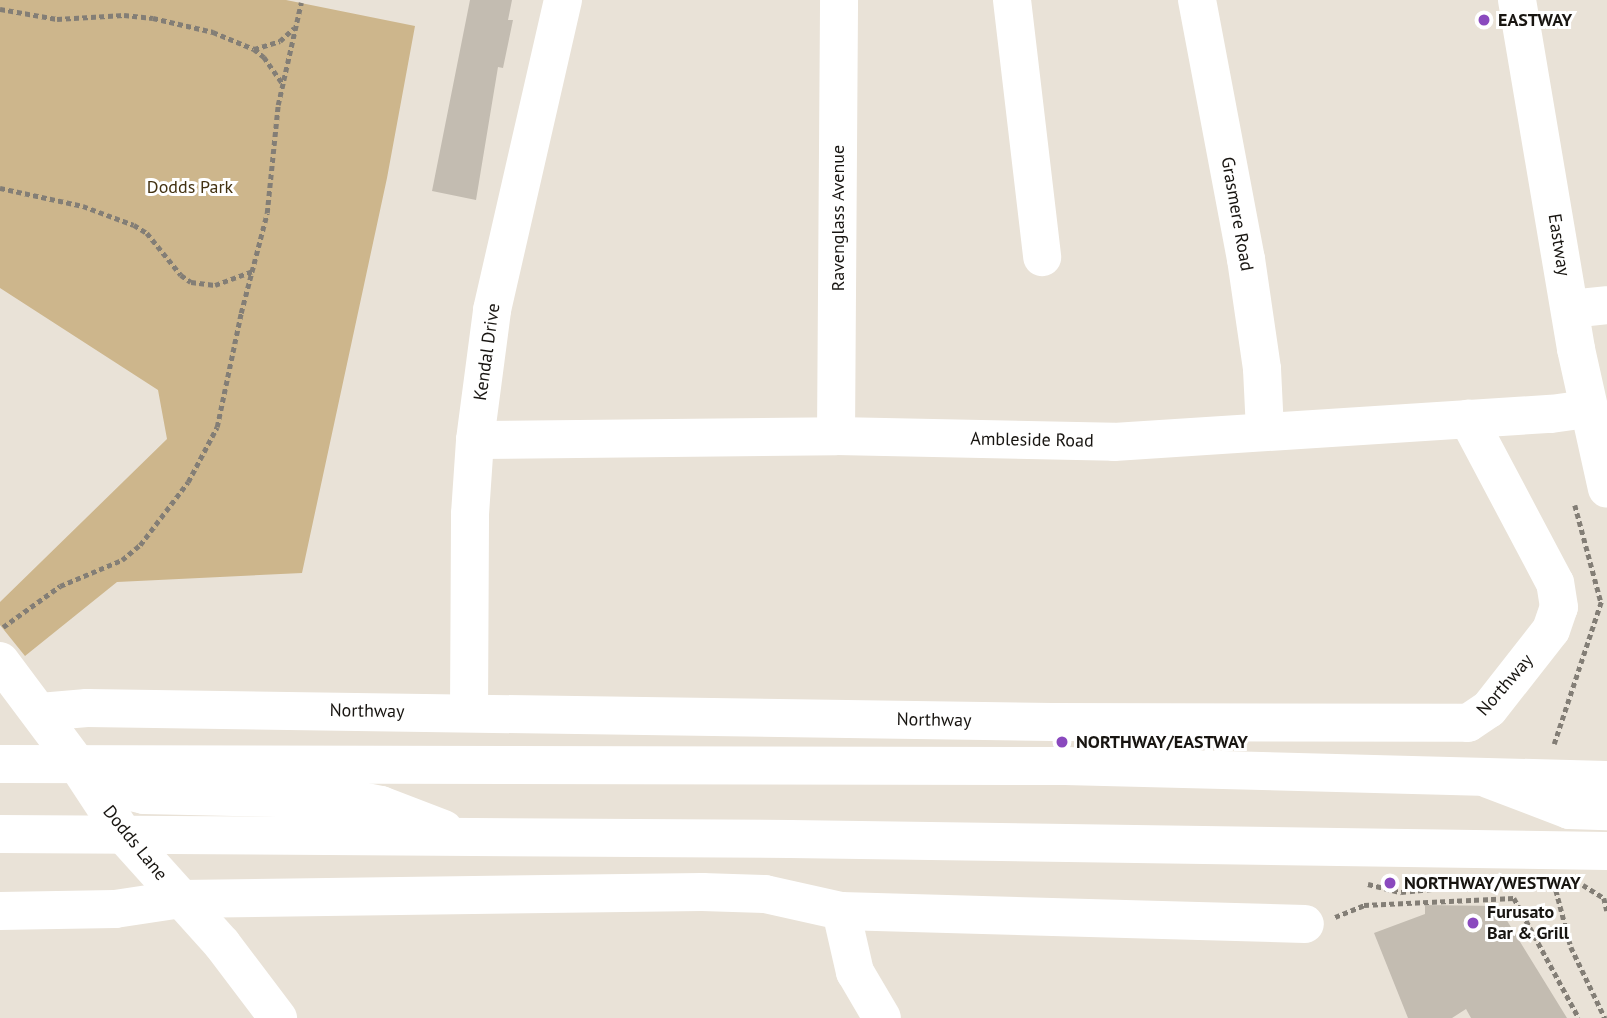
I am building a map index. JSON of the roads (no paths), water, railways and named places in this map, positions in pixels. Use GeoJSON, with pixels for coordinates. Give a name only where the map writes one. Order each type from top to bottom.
{"type":"FeatureCollection","features":[{"type":"Feature","properties":{"kind":"main road","name":"Kendal Drive"},"geometry":{"type":"LineString","coordinates":[[470,712],[470,514],[475,440],[492,310],[563,0]]}},
{"type":"Feature","properties":{"kind":"main road","name":"Ravenglass Avenue"},"geometry":{"type":"LineString","coordinates":[[836,436],[839,0]]}},
{"type":"Feature","properties":{"kind":"main road"},"geometry":{"type":"LineString","coordinates":[[1012,0],[1042,257]]}},
{"type":"Feature","properties":{"kind":"main road","name":"Grasmere Road"},"geometry":{"type":"LineString","coordinates":[[1197,0],[1246,259],[1262,369],[1265,430]]}},
{"type":"Feature","properties":{"kind":"main road","name":"Eastway"},"geometry":{"type":"LineString","coordinates":[[1517,0],[1587,409],[1607,489]]}},
{"type":"Feature","properties":{"kind":"main road"},"geometry":{"type":"LineString","coordinates":[[1570,309],[1607,305]]}},
{"type":"Feature","properties":{"kind":"main road","name":"Ambleside Road"},"geometry":{"type":"LineString","coordinates":[[475,440],[836,436],[1114,442],[1587,409]]}},
{"type":"Feature","properties":{"kind":"main road","name":"Northway"},"geometry":{"type":"LineString","coordinates":[[40,712],[88,708],[1080,722],[1468,723],[1489,709],[1550,630],[1559,607],[1555,583],[1468,419]]}},
{"type":"Feature","properties":{"kind":"main road","name":"Dodds Lane"},"geometry":{"type":"LineString","coordinates":[[2,644],[40,712],[123,834],[222,944],[278,1018]]}},
{"type":"Feature","properties":{"kind":"main road"},"geometry":{"type":"LineString","coordinates":[[0,764],[1065,766],[1607,780]]}},
{"type":"Feature","properties":{"kind":"main road"},"geometry":{"type":"LineString","coordinates":[[77,764],[99,781],[144,795],[357,800],[381,805],[466,838]]}},
{"type":"Feature","properties":{"kind":"main road"},"geometry":{"type":"LineString","coordinates":[[1483,777],[1569,810],[1607,811]]}},
{"type":"Feature","properties":{"kind":"main road"},"geometry":{"type":"LineString","coordinates":[[0,834],[1607,851]]}},
{"type":"Feature","properties":{"kind":"main road"},"geometry":{"type":"LineString","coordinates":[[0,911],[115,909],[181,899],[702,892],[765,894],[841,911],[1305,924]]}},
{"type":"Feature","properties":{"kind":"main road"},"geometry":{"type":"LineString","coordinates":[[841,911],[855,972],[881,1018]]}},
{"type":"Feature","properties":{"kind":"place","name":"EASTWAY"},"geometry":{"type":"Point","coordinates":[1484,20]}},
{"type":"Feature","properties":{"kind":"place","name":"NORTHWAY/EASTWAY"},"geometry":{"type":"Point","coordinates":[1062,742]}},
{"type":"Feature","properties":{"kind":"place","name":"NORTHWAY/WESTWAY"},"geometry":{"type":"Point","coordinates":[1390,883]}},
{"type":"Feature","properties":{"kind":"place","name":"Furusato Bar & Grill"},"geometry":{"type":"Point","coordinates":[1473,923]}},
{"type":"Feature","properties":{"kind":"park label","name":"Dodds Park"},"geometry":{"type":"Point","coordinates":[190,187]}}]}
